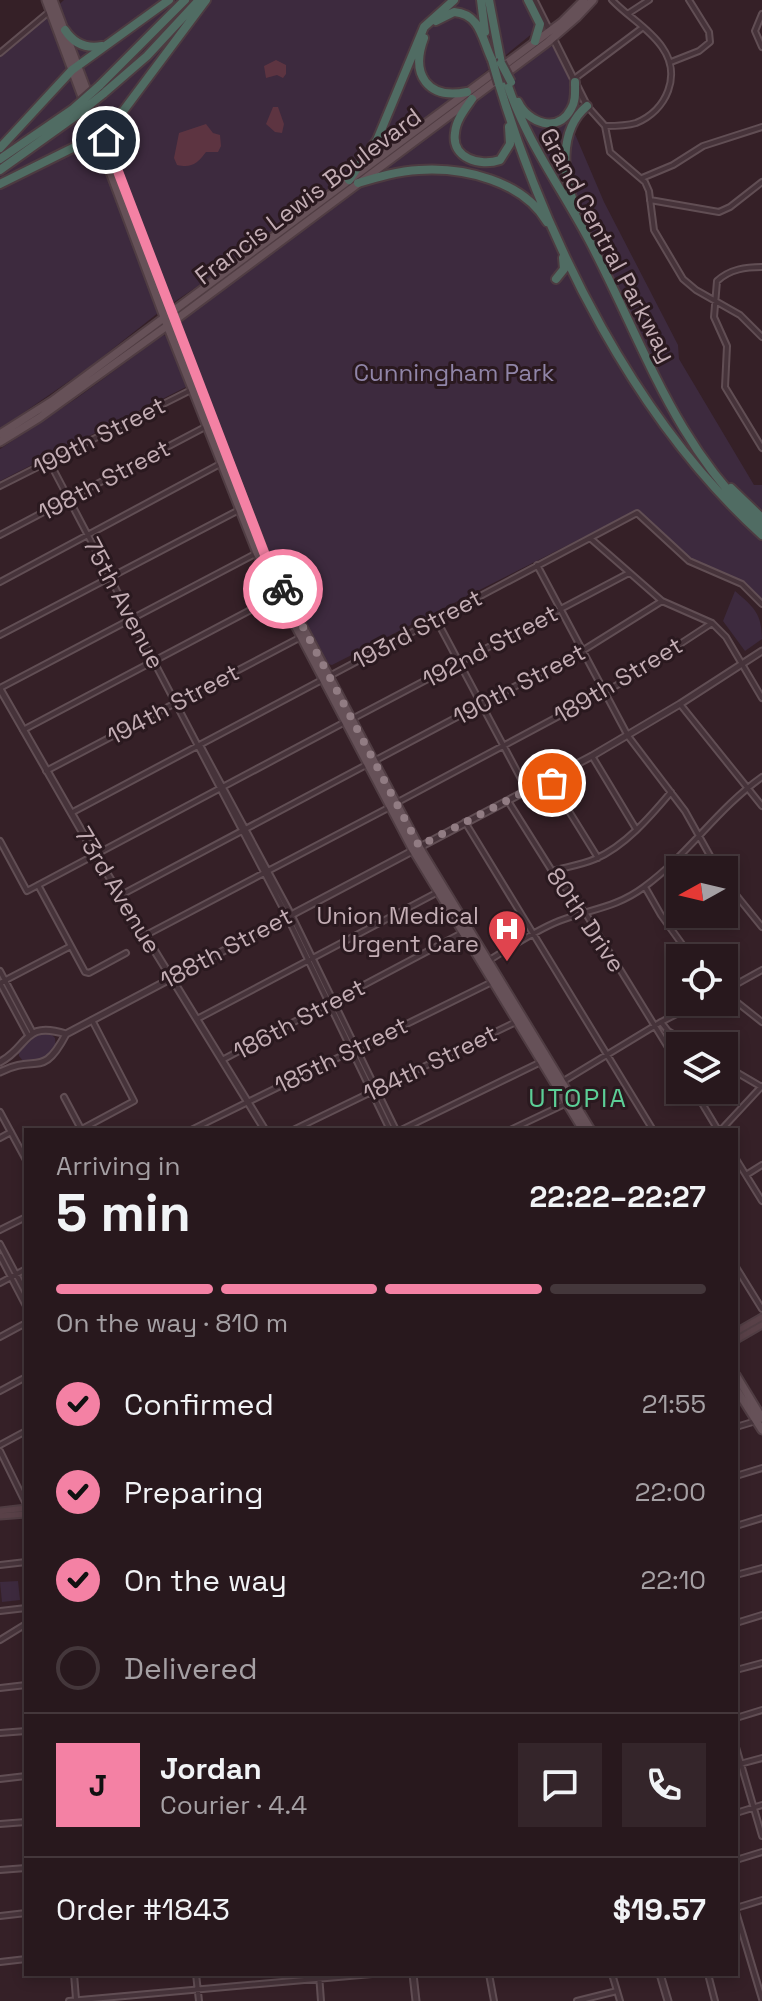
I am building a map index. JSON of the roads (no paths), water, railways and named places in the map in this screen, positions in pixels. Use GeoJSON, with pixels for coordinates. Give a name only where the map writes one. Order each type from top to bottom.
{"type":"FeatureCollection","features":[{"type":"Feature","properties":{"kind":"highway"},"geometry":{"type":"LineString","coordinates":[[0,148],[75,68],[169,0]]}},
{"type":"Feature","properties":{"kind":"highway"},"geometry":{"type":"LineString","coordinates":[[101,90],[185,0]]}},
{"type":"Feature","properties":{"kind":"highway"},"geometry":{"type":"LineString","coordinates":[[0,170],[147,56],[199,0]]}},
{"type":"Feature","properties":{"kind":"highway"},"geometry":{"type":"LineString","coordinates":[[0,184],[101,136],[113,126],[206,0]]}},
{"type":"Feature","properties":{"kind":"highway"},"geometry":{"type":"LineString","coordinates":[[353,181],[377,140],[422,32],[432,18],[454,0]]}},
{"type":"Feature","properties":{"kind":"highway","name":"Grand Central Parkway"},"geometry":{"type":"LineString","coordinates":[[487,0],[498,60],[540,194],[582,291],[656,412],[705,477],[762,535]]}},
{"type":"Feature","properties":{"kind":"highway"},"geometry":{"type":"LineString","coordinates":[[531,0],[540,24],[535,41]]}},
{"type":"Feature","properties":{"kind":"highway"},"geometry":{"type":"LineString","coordinates":[[498,60],[477,24],[467,15],[447,14],[431,26],[423,40],[420,55],[424,79],[433,90],[440,94],[469,95],[457,125],[455,142],[464,156],[473,162],[491,163],[500,160],[506,153],[511,140],[505,85]]}},
{"type":"Feature","properties":{"kind":"highway"},"geometry":{"type":"LineString","coordinates":[[65,30],[73,41],[83,46],[94,47],[110,42]]}},
{"type":"Feature","properties":{"kind":"highway"},"geometry":{"type":"LineString","coordinates":[[505,85],[524,113],[547,124],[559,121],[570,111],[575,100],[574,81]]}},
{"type":"Feature","properties":{"kind":"highway","name":"Grand Central Parkway"},"geometry":{"type":"LineString","coordinates":[[505,85],[533,147],[605,272],[681,429],[734,499],[762,526]]}},
{"type":"Feature","properties":{"kind":"highway"},"geometry":{"type":"LineString","coordinates":[[587,106],[570,129],[566,159],[568,183],[605,272]]}},
{"type":"Feature","properties":{"kind":"highway"},"geometry":{"type":"LineString","coordinates":[[0,159],[75,112]]}},
{"type":"Feature","properties":{"kind":"highway"},"geometry":{"type":"LineString","coordinates":[[68,151],[90,150],[107,162]]}},
{"type":"Feature","properties":{"kind":"highway"},"geometry":{"type":"LineString","coordinates":[[353,181],[418,170],[481,177],[501,183],[527,199],[557,235],[565,266],[556,279],[568,281],[582,291]]}},
{"type":"Feature","properties":{"kind":"highway"},"geometry":{"type":"LineString","coordinates":[[540,194],[587,289],[608,323]]}},
{"type":"Feature","properties":{"kind":"highway"},"geometry":{"type":"LineString","coordinates":[[583,230],[620,317]]}},
{"type":"Feature","properties":{"kind":"highway"},"geometry":{"type":"LineString","coordinates":[[641,356],[661,390]]}},
{"type":"Feature","properties":{"kind":"highway"},"geometry":{"type":"LineString","coordinates":[[629,362],[656,412]]}},
{"type":"Feature","properties":{"kind":"highway"},"geometry":{"type":"LineString","coordinates":[[706,465],[762,518]]}},
{"type":"Feature","properties":{"kind":"highway"},"geometry":{"type":"LineString","coordinates":[[747,522],[762,544]]}},
{"type":"Feature","properties":{"kind":"main road"},"geometry":{"type":"LineString","coordinates":[[46,0],[55,4],[75,68]]}},
{"type":"Feature","properties":{"kind":"main road","name":"Francis Lewis Boulevard"},"geometry":{"type":"LineString","coordinates":[[469,95],[535,41],[551,34],[584,0]]}},
{"type":"Feature","properties":{"kind":"main road","name":"Francis Lewis Boulevard"},"geometry":{"type":"LineString","coordinates":[[0,442],[39,418],[593,0]]}},
{"type":"Feature","properties":{"kind":"main road"},"geometry":{"type":"LineString","coordinates":[[55,4],[75,68],[169,320]]}},
{"type":"Feature","properties":{"kind":"main road"},"geometry":{"type":"LineString","coordinates":[[101,136],[107,162],[265,555],[438,892],[492,982],[562,1082],[590,1128]]}},
{"type":"Feature","properties":{"kind":"main road","name":"Francis Lewis Boulevard"},"geometry":{"type":"LineString","coordinates":[[0,434],[169,320]]}},
{"type":"Feature","properties":{"kind":"main road"},"geometry":{"type":"LineString","coordinates":[[196,388],[207,426],[257,553],[326,678]]}},
{"type":"Feature","properties":{"kind":"main road"},"geometry":{"type":"LineString","coordinates":[[416,848],[488,961],[541,1062],[582,1128]]}},
{"type":"Feature","properties":{"kind":"main road"},"geometry":{"type":"LineString","coordinates":[[738,1331],[762,1317]]}},
{"type":"Feature","properties":{"kind":"main road"},"geometry":{"type":"LineString","coordinates":[[738,1339],[762,1325]]}},
{"type":"Feature","properties":{"kind":"main road"},"geometry":{"type":"LineString","coordinates":[[738,1379],[762,1430]]}},
{"type":"Feature","properties":{"kind":"main road"},"geometry":{"type":"LineString","coordinates":[[738,1392],[759,1420]]}},
{"type":"Feature","properties":{"kind":"main road"},"geometry":{"type":"LineString","coordinates":[[0,1514],[24,1509]]}},
{"type":"Feature","properties":{"kind":"street"},"geometry":{"type":"LineString","coordinates":[[531,0],[587,106],[605,126],[610,152],[642,178],[648,189],[654,230],[675,269],[689,285],[744,317],[762,337]]}},
{"type":"Feature","properties":{"kind":"street"},"geometry":{"type":"LineString","coordinates":[[605,126],[630,125],[656,110],[669,88],[671,62],[661,45],[612,0]]}},
{"type":"Feature","properties":{"kind":"street"},"geometry":{"type":"LineString","coordinates":[[629,13],[649,0]]}},
{"type":"Feature","properties":{"kind":"street"},"geometry":{"type":"LineString","coordinates":[[671,62],[699,51],[710,42],[709,32],[689,0]]}},
{"type":"Feature","properties":{"kind":"street"},"geometry":{"type":"LineString","coordinates":[[0,53],[55,4]]}},
{"type":"Feature","properties":{"kind":"street"},"geometry":{"type":"LineString","coordinates":[[762,14],[755,31],[762,47]]}},
{"type":"Feature","properties":{"kind":"street"},"geometry":{"type":"LineString","coordinates":[[574,81],[642,28]]}},
{"type":"Feature","properties":{"kind":"street"},"geometry":{"type":"LineString","coordinates":[[642,178],[673,165],[703,146],[762,127]]}},
{"type":"Feature","properties":{"kind":"street"},"geometry":{"type":"LineString","coordinates":[[650,200],[719,212],[762,182]]}},
{"type":"Feature","properties":{"kind":"street"},"geometry":{"type":"LineString","coordinates":[[762,267],[725,273],[717,281],[714,300],[714,317],[727,346],[725,387],[759,438],[762,448]]}},
{"type":"Feature","properties":{"kind":"street","name":"199th Street"},"geometry":{"type":"LineString","coordinates":[[0,486],[196,388]]}},
{"type":"Feature","properties":{"kind":"street","name":"198th Street"},"geometry":{"type":"LineString","coordinates":[[0,535],[207,426]]}},
{"type":"Feature","properties":{"kind":"street","name":"75th Avenue"},"geometry":{"type":"LineString","coordinates":[[49,461],[289,915],[373,1090],[395,1128]]}},
{"type":"Feature","properties":{"kind":"street"},"geometry":{"type":"LineString","coordinates":[[0,582],[222,463]]}},
{"type":"Feature","properties":{"kind":"street"},"geometry":{"type":"LineString","coordinates":[[0,635],[239,509]]}},
{"type":"Feature","properties":{"kind":"street","name":"193rd Street"},"geometry":{"type":"LineString","coordinates":[[71,813],[637,513],[689,561],[742,584],[762,604]]}},
{"type":"Feature","properties":{"kind":"street"},"geometry":{"type":"LineString","coordinates":[[590,538],[662,601],[712,623],[726,637],[762,698]]}},
{"type":"Feature","properties":{"kind":"street"},"geometry":{"type":"LineString","coordinates":[[0,689],[257,553]]}},
{"type":"Feature","properties":{"kind":"street"},"geometry":{"type":"LineString","coordinates":[[537,565],[628,736],[671,792],[710,856]]}},
{"type":"Feature","properties":{"kind":"street","name":"192nd Street"},"geometry":{"type":"LineString","coordinates":[[38,885],[629,573]]}},
{"type":"Feature","properties":{"kind":"street"},"geometry":{"type":"LineString","coordinates":[[23,730],[279,595]]}},
{"type":"Feature","properties":{"kind":"street","name":"190th Street"},"geometry":{"type":"LineString","coordinates":[[121,895],[582,651],[662,601]]}},
{"type":"Feature","properties":{"kind":"street"},"geometry":{"type":"LineString","coordinates":[[436,619],[527,790]]}},
{"type":"Feature","properties":{"kind":"street","name":"189th Street"},"geometry":{"type":"LineString","coordinates":[[146,935],[604,693],[712,623]]}},
{"type":"Feature","properties":{"kind":"street","name":"194th Street"},"geometry":{"type":"LineString","coordinates":[[46,771],[301,637]]}},
{"type":"Feature","properties":{"kind":"street","name":"188th Street"},"geometry":{"type":"LineString","coordinates":[[66,1034],[592,756],[762,651]]}},
{"type":"Feature","properties":{"kind":"street","name":"73rd Avenue"},"geometry":{"type":"LineString","coordinates":[[0,689],[71,813],[264,1128]]}},
{"type":"Feature","properties":{"kind":"street"},"geometry":{"type":"LineString","coordinates":[[680,704],[762,806]]}},
{"type":"Feature","properties":{"kind":"street"},"geometry":{"type":"LineString","coordinates":[[592,756],[636,829]]}},
{"type":"Feature","properties":{"kind":"street"},"geometry":{"type":"LineString","coordinates":[[488,961],[558,921],[619,903],[645,887],[678,858],[721,811],[762,777]]}},
{"type":"Feature","properties":{"kind":"street"},"geometry":{"type":"LineString","coordinates":[[549,779],[598,858]]}},
{"type":"Feature","properties":{"kind":"street"},"geometry":{"type":"LineString","coordinates":[[552,871],[598,858],[636,829],[671,792]]}},
{"type":"Feature","properties":{"kind":"street","name":"80th Drive"},"geometry":{"type":"LineString","coordinates":[[507,800],[552,871],[586,914],[666,1043]]}},
{"type":"Feature","properties":{"kind":"street"},"geometry":{"type":"LineString","coordinates":[[465,822],[652,1128]]}},
{"type":"Feature","properties":{"kind":"street"},"geometry":{"type":"LineString","coordinates":[[0,841],[27,891],[38,885],[87,972],[126,953]]}},
{"type":"Feature","properties":{"kind":"street"},"geometry":{"type":"LineString","coordinates":[[645,887],[682,944]]}},
{"type":"Feature","properties":{"kind":"street"},"geometry":{"type":"LineString","coordinates":[[197,1019],[438,892]]}},
{"type":"Feature","properties":{"kind":"street"},"geometry":{"type":"LineString","coordinates":[[738,897],[762,927]]}},
{"type":"Feature","properties":{"kind":"street","name":"186th Street"},"geometry":{"type":"LineString","coordinates":[[222,1060],[462,933]]}},
{"type":"Feature","properties":{"kind":"street"},"geometry":{"type":"LineString","coordinates":[[2,982],[71,946]]}},
{"type":"Feature","properties":{"kind":"street"},"geometry":{"type":"LineString","coordinates":[[738,984],[762,970]]}},
{"type":"Feature","properties":{"kind":"street"},"geometry":{"type":"LineString","coordinates":[[0,971],[2,982],[31,1034]]}},
{"type":"Feature","properties":{"kind":"street","name":"185th Street"},"geometry":{"type":"LineString","coordinates":[[195,1128],[492,982]]}},
{"type":"Feature","properties":{"kind":"street"},"geometry":{"type":"LineString","coordinates":[[738,1003],[762,1022]]}},
{"type":"Feature","properties":{"kind":"street"},"geometry":{"type":"LineString","coordinates":[[562,1082],[673,1016]]}},
{"type":"Feature","properties":{"kind":"street"},"geometry":{"type":"LineString","coordinates":[[85,1128],[134,1101],[92,1020]]}},
{"type":"Feature","properties":{"kind":"street","name":"184th Street"},"geometry":{"type":"LineString","coordinates":[[297,1128],[520,1020]]}},
{"type":"Feature","properties":{"kind":"street"},"geometry":{"type":"LineString","coordinates":[[661,1022],[672,1032]]}},
{"type":"Feature","properties":{"kind":"street"},"geometry":{"type":"LineString","coordinates":[[52,1031],[60,1047]]}},
{"type":"Feature","properties":{"kind":"street"},"geometry":{"type":"LineString","coordinates":[[0,1062],[17,1050],[31,1034],[52,1031],[66,1034],[60,1047],[43,1063],[22,1063],[0,1072]]}},
{"type":"Feature","properties":{"kind":"street"},"geometry":{"type":"LineString","coordinates":[[17,1050],[22,1063]]}},
{"type":"Feature","properties":{"kind":"street"},"geometry":{"type":"LineString","coordinates":[[400,1128],[541,1062]]}},
{"type":"Feature","properties":{"kind":"street"},"geometry":{"type":"LineString","coordinates":[[722,1128],[762,1087],[738,1073]]}},
{"type":"Feature","properties":{"kind":"street"},"geometry":{"type":"LineString","coordinates":[[64,1097],[80,1128]]}},
{"type":"Feature","properties":{"kind":"street"},"geometry":{"type":"LineString","coordinates":[[514,1128],[567,1103]]}},
{"type":"Feature","properties":{"kind":"street"},"geometry":{"type":"LineString","coordinates":[[703,1104],[719,1128]]}},
{"type":"Feature","properties":{"kind":"street"},"geometry":{"type":"LineString","coordinates":[[0,1112],[24,1156]]}},
{"type":"Feature","properties":{"kind":"street"},"geometry":{"type":"LineString","coordinates":[[0,1138],[11,1132]]}},
{"type":"Feature","properties":{"kind":"street"},"geometry":{"type":"LineString","coordinates":[[738,1162],[762,1201]]}},
{"type":"Feature","properties":{"kind":"street"},"geometry":{"type":"LineString","coordinates":[[746,1175],[762,1165]]}},
{"type":"Feature","properties":{"kind":"street"},"geometry":{"type":"LineString","coordinates":[[0,1230],[24,1218]]}},
{"type":"Feature","properties":{"kind":"street"},"geometry":{"type":"LineString","coordinates":[[0,1244],[24,1301]]}},
{"type":"Feature","properties":{"kind":"street"},"geometry":{"type":"LineString","coordinates":[[0,1256],[24,1290]]}},
{"type":"Feature","properties":{"kind":"street"},"geometry":{"type":"LineString","coordinates":[[0,1283],[24,1270]]}},
{"type":"Feature","properties":{"kind":"street"},"geometry":{"type":"LineString","coordinates":[[738,1270],[762,1309]]}},
{"type":"Feature","properties":{"kind":"street"},"geometry":{"type":"LineString","coordinates":[[0,1337],[24,1324]]}},
{"type":"Feature","properties":{"kind":"street"},"geometry":{"type":"LineString","coordinates":[[0,1391],[24,1378]]}},
{"type":"Feature","properties":{"kind":"street"},"geometry":{"type":"LineString","coordinates":[[738,1426],[759,1420]]}},
{"type":"Feature","properties":{"kind":"street"},"geometry":{"type":"LineString","coordinates":[[0,1445],[24,1432]]}},
{"type":"Feature","properties":{"kind":"street"},"geometry":{"type":"LineString","coordinates":[[0,1451],[22,1487]]}},
{"type":"Feature","properties":{"kind":"street"},"geometry":{"type":"LineString","coordinates":[[738,1475],[762,1468]]}},
{"type":"Feature","properties":{"kind":"street"},"geometry":{"type":"LineString","coordinates":[[738,1525],[762,1518]]}},
{"type":"Feature","properties":{"kind":"street"},"geometry":{"type":"LineString","coordinates":[[0,1565],[24,1562]]}},
{"type":"Feature","properties":{"kind":"street"},"geometry":{"type":"LineString","coordinates":[[738,1574],[762,1568]]}},
{"type":"Feature","properties":{"kind":"street"},"geometry":{"type":"LineString","coordinates":[[0,1611],[24,1608]]}},
{"type":"Feature","properties":{"kind":"street"},"geometry":{"type":"LineString","coordinates":[[738,1622],[762,1615]]}},
{"type":"Feature","properties":{"kind":"street"},"geometry":{"type":"LineString","coordinates":[[0,1640],[24,1625]]}},
{"type":"Feature","properties":{"kind":"street"},"geometry":{"type":"LineString","coordinates":[[738,1669],[762,1663]]}},
{"type":"Feature","properties":{"kind":"street"},"geometry":{"type":"LineString","coordinates":[[0,1688],[24,1685]]}},
{"type":"Feature","properties":{"kind":"street"},"geometry":{"type":"LineString","coordinates":[[738,1717],[762,1710]]}},
{"type":"Feature","properties":{"kind":"street"},"geometry":{"type":"LineString","coordinates":[[0,1733],[24,1731]]}},
{"type":"Feature","properties":{"kind":"street"},"geometry":{"type":"LineString","coordinates":[[762,1758],[738,1764],[762,1836]]}},
{"type":"Feature","properties":{"kind":"street"},"geometry":{"type":"LineString","coordinates":[[0,1779],[24,1776]]}},
{"type":"Feature","properties":{"kind":"street"},"geometry":{"type":"LineString","coordinates":[[738,1812],[762,1805]]}},
{"type":"Feature","properties":{"kind":"street"},"geometry":{"type":"LineString","coordinates":[[0,1824],[24,1822]]}},
{"type":"Feature","properties":{"kind":"street"},"geometry":{"type":"LineString","coordinates":[[738,1859],[762,1852]]}},
{"type":"Feature","properties":{"kind":"street"},"geometry":{"type":"LineString","coordinates":[[0,1870],[24,1868]]}},
{"type":"Feature","properties":{"kind":"street"},"geometry":{"type":"LineString","coordinates":[[738,1909],[762,1900]]}},
{"type":"Feature","properties":{"kind":"street"},"geometry":{"type":"LineString","coordinates":[[0,1916],[24,1913]]}},
{"type":"Feature","properties":{"kind":"street"},"geometry":{"type":"LineString","coordinates":[[738,1917],[762,1999]]}},
{"type":"Feature","properties":{"kind":"street"},"geometry":{"type":"LineString","coordinates":[[0,1962],[24,1959]]}},
{"type":"Feature","properties":{"kind":"street"},"geometry":{"type":"LineString","coordinates":[[74,1976],[76,2001]]}},
{"type":"Feature","properties":{"kind":"street"},"geometry":{"type":"LineString","coordinates":[[196,1976],[199,2001]]}},
{"type":"Feature","properties":{"kind":"street"},"geometry":{"type":"LineString","coordinates":[[69,2001],[319,1976],[321,2001]]}},
{"type":"Feature","properties":{"kind":"street"},"geometry":{"type":"LineString","coordinates":[[413,1976],[416,2001]]}},
{"type":"Feature","properties":{"kind":"street"},"geometry":{"type":"LineString","coordinates":[[489,1976],[494,2001]]}},
{"type":"Feature","properties":{"kind":"street"},"geometry":{"type":"LineString","coordinates":[[613,1976],[620,2001]]}},
{"type":"Feature","properties":{"kind":"street"},"geometry":{"type":"LineString","coordinates":[[661,1976],[668,2001]]}},
{"type":"Feature","properties":{"kind":"street"},"geometry":{"type":"LineString","coordinates":[[709,1976],[715,2001]]}},
{"type":"Feature","properties":{"kind":"street"},"geometry":{"type":"LineString","coordinates":[[577,2001],[617,1991]]}},
{"type":"Feature","properties":{"kind":"place","name":"Union Medical Urgent Care"},"geometry":{"type":"Point","coordinates":[507,963]}},
{"type":"Feature","properties":{"kind":"district","name":"UTOPIA"},"geometry":{"type":"Point","coordinates":[578,1098]}},
{"type":"Feature","properties":{"kind":"park label","name":"Cunningham Park"},"geometry":{"type":"Point","coordinates":[454,372]}}]}
